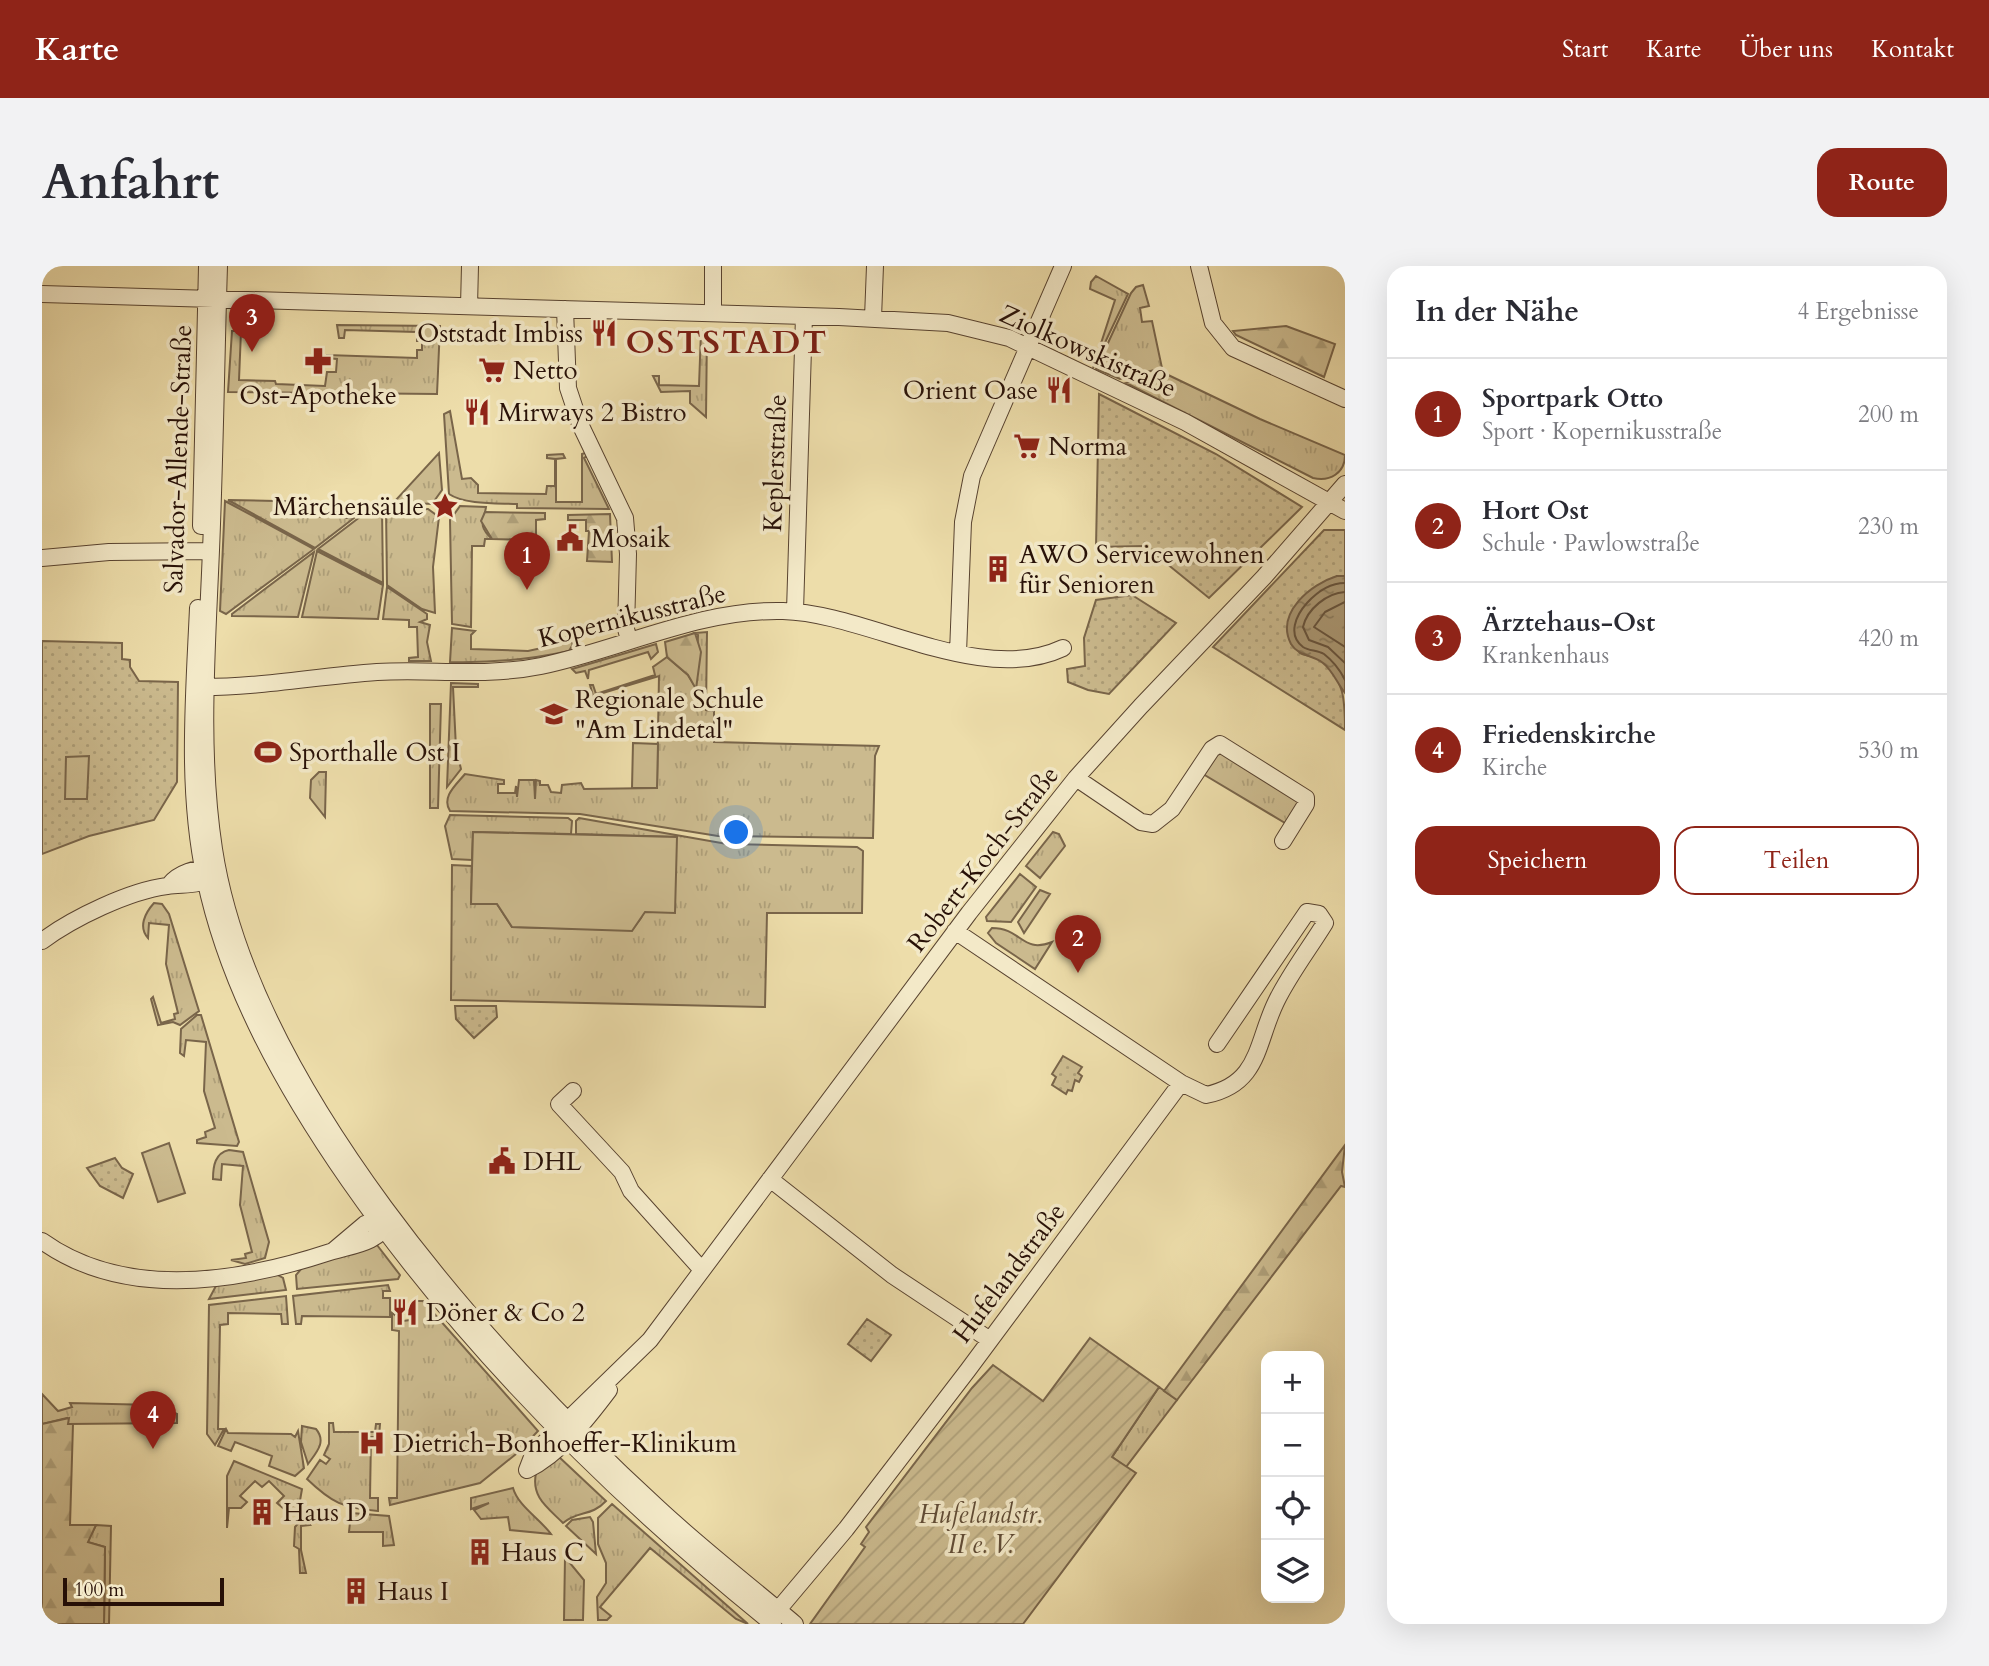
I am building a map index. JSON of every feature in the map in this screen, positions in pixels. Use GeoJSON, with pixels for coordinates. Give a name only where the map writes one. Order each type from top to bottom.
{"type":"FeatureCollection","features":[{"type":"Feature","properties":{"kind":"street"},"geometry":{"type":"LineString","coordinates":[[207,266],[212,298]]}},
{"type":"Feature","properties":{"kind":"street"},"geometry":{"type":"LineString","coordinates":[[212,298],[219,266]]}},
{"type":"Feature","properties":{"kind":"street"},"geometry":{"type":"LineString","coordinates":[[469,306],[470,266]]}},
{"type":"Feature","properties":{"kind":"street"},"geometry":{"type":"LineString","coordinates":[[712,313],[713,266]]}},
{"type":"Feature","properties":{"kind":"street"},"geometry":{"type":"LineString","coordinates":[[873,318],[875,266]]}},
{"type":"Feature","properties":{"kind":"street"},"geometry":{"type":"LineString","coordinates":[[958,653],[961,540],[966,503],[975,468],[1063,266]]}},
{"type":"Feature","properties":{"kind":"street"},"geometry":{"type":"LineString","coordinates":[[1199,266],[1213,323],[1233,348],[1345,399]]}},
{"type":"Feature","properties":{"kind":"street","name":"Ziolkowskistraße"},"geometry":{"type":"LineString","coordinates":[[42,294],[873,318],[967,327],[1003,336],[1185,422],[1345,511]]}},
{"type":"Feature","properties":{"kind":"street","name":"Salvador-Allende-Straße"},"geometry":{"type":"LineString","coordinates":[[212,298],[201,687],[192,768],[209,873],[272,1024],[384,1221],[471,1338],[566,1430],[683,1531],[773,1618],[795,1624]]}},
{"type":"Feature","properties":{"kind":"street"},"geometry":{"type":"LineString","coordinates":[[565,309],[568,388],[580,424],[625,519],[628,554],[626,629],[629,640]]}},
{"type":"Feature","properties":{"kind":"street","name":"Keplerstraße"},"geometry":{"type":"LineString","coordinates":[[795,611],[804,316]]}},
{"type":"Feature","properties":{"kind":"street","name":"Robert-Koch-Straße"},"geometry":{"type":"LineString","coordinates":[[566,1430],[591,1415],[627,1365],[650,1340],[955,931],[1076,778],[1345,484]]}},
{"type":"Feature","properties":{"kind":"street"},"geometry":{"type":"LineString","coordinates":[[42,558],[109,552],[206,551]]}},
{"type":"Feature","properties":{"kind":"street","name":"Kopernikusstraße"},"geometry":{"type":"LineString","coordinates":[[201,687],[378,672],[517,670],[731,614],[795,611],[826,616],[925,648],[958,653],[1003,658],[1063,648]]}},
{"type":"Feature","properties":{"kind":"street"},"geometry":{"type":"LineString","coordinates":[[1076,778],[1147,824],[1161,820],[1212,749],[1220,744],[1304,795],[1307,801],[1283,841]]}},
{"type":"Feature","properties":{"kind":"street"},"geometry":{"type":"LineString","coordinates":[[42,941],[94,911],[209,873]]}},
{"type":"Feature","properties":{"kind":"street"},"geometry":{"type":"LineString","coordinates":[[955,931],[1181,1083],[1206,1095],[1223,1092],[1241,1080],[1254,1060],[1276,1002],[1325,923],[1319,914],[1307,912],[1217,1044]]}},
{"type":"Feature","properties":{"kind":"street"},"geometry":{"type":"LineString","coordinates":[[1256,989],[1276,1002]]}},
{"type":"Feature","properties":{"kind":"street","name":"Hufelandstraße"},"geometry":{"type":"LineString","coordinates":[[773,1618],[846,1529],[1181,1083]]}},
{"type":"Feature","properties":{"kind":"street"},"geometry":{"type":"LineString","coordinates":[[573,1091],[559,1104],[622,1172],[631,1191],[702,1269]]}},
{"type":"Feature","properties":{"kind":"street"},"geometry":{"type":"LineString","coordinates":[[769,1180],[892,1275],[990,1340]]}},
{"type":"Feature","properties":{"kind":"street"},"geometry":{"type":"LineString","coordinates":[[42,1241],[78,1262],[112,1273],[181,1280],[269,1270],[352,1248],[384,1221]]}},
{"type":"Feature","properties":{"kind":"green space"},"geometry":{"type":"Polygon","coordinates":[[[1096,276],[1128,294],[1093,368],[1115,300],[1090,289],[1096,276]]]}},
{"type":"Feature","properties":{"kind":"green space"},"geometry":{"type":"Polygon","coordinates":[[[1143,285],[1149,306],[1140,308],[1142,322],[1152,321],[1162,368],[1120,379],[1096,369],[1131,293],[1136,287],[1143,285]]]}},
{"type":"Feature","properties":{"kind":"green space"},"geometry":{"type":"Polygon","coordinates":[[[337,325],[440,326],[437,394],[228,392],[232,331],[241,331],[239,380],[275,381],[276,384],[325,386],[327,372],[336,372],[337,359],[327,358],[327,355],[417,358],[417,350],[422,350],[422,341],[417,341],[417,332],[345,330],[344,338],[339,338],[337,325]]]}},
{"type":"Feature","properties":{"kind":"green space"},"geometry":{"type":"Polygon","coordinates":[[[1286,326],[1335,344],[1324,377],[1236,335],[1233,331],[1286,326]]]}},
{"type":"Feature","properties":{"kind":"green space"},"geometry":{"type":"Polygon","coordinates":[[[701,331],[707,331],[706,417],[690,403],[690,391],[661,392],[653,376],[659,376],[659,385],[699,386],[701,331]]]}},
{"type":"Feature","properties":{"kind":"green space"},"geometry":{"type":"Polygon","coordinates":[[[1164,373],[1260,419],[1345,455],[1342,467],[1331,477],[1313,478],[1126,383],[1164,373]]]}},
{"type":"Feature","properties":{"kind":"green space"},"geometry":{"type":"Polygon","coordinates":[[[1099,394],[1216,454],[1302,507],[1209,598],[1145,546],[1096,547],[1099,394]]]}},
{"type":"Feature","properties":{"kind":"green space"},"geometry":{"type":"Polygon","coordinates":[[[450,411],[462,479],[471,478],[478,485],[478,493],[546,494],[547,486],[555,486],[555,459],[547,458],[547,455],[563,454],[565,458],[556,459],[556,502],[582,502],[582,454],[588,452],[589,455],[584,458],[609,509],[517,508],[517,504],[473,502],[449,494],[444,414],[450,411]]]}},
{"type":"Feature","properties":{"kind":"green space"},"geometry":{"type":"Polygon","coordinates":[[[439,453],[442,490],[432,504],[394,502],[439,453]]]}},
{"type":"Feature","properties":{"kind":"green space"},"geometry":{"type":"Polygon","coordinates":[[[228,500],[319,502],[324,505],[324,511],[317,503],[299,502],[302,516],[328,517],[328,512],[342,512],[346,518],[354,518],[315,548],[228,500]]]}},
{"type":"Feature","properties":{"kind":"green space"},"geometry":{"type":"Polygon","coordinates":[[[225,501],[314,549],[226,614],[220,611],[225,501]]]}},
{"type":"Feature","properties":{"kind":"green space"},"geometry":{"type":"Polygon","coordinates":[[[460,506],[486,507],[483,526],[492,539],[485,539],[484,546],[472,546],[471,627],[452,624],[450,520],[460,506]]]}},
{"type":"Feature","properties":{"kind":"green space"},"geometry":{"type":"Polygon","coordinates":[[[373,507],[382,508],[383,583],[318,549],[373,507]]]}},
{"type":"Feature","properties":{"kind":"green space"},"geometry":{"type":"Polygon","coordinates":[[[386,508],[428,509],[439,517],[433,567],[435,613],[422,609],[387,585],[386,508]]]}},
{"type":"Feature","properties":{"kind":"green space"},"geometry":{"type":"Polygon","coordinates":[[[485,512],[545,513],[545,519],[536,520],[536,540],[492,539],[481,521],[485,512]]]}},
{"type":"Feature","properties":{"kind":"green space"},"geometry":{"type":"Polygon","coordinates":[[[610,514],[612,562],[587,561],[589,531],[586,531],[586,520],[568,520],[568,515],[610,514]]]}},
{"type":"Feature","properties":{"kind":"green space"},"geometry":{"type":"Polygon","coordinates":[[[1324,530],[1345,530],[1345,576],[1337,576],[1288,634],[1300,653],[1320,660],[1334,674],[1344,700],[1345,730],[1213,647],[1324,530]]]}},
{"type":"Feature","properties":{"kind":"green space"},"geometry":{"type":"Polygon","coordinates":[[[317,551],[383,585],[378,619],[302,617],[317,551]]]}},
{"type":"Feature","properties":{"kind":"green space"},"geometry":{"type":"Polygon","coordinates":[[[314,552],[298,617],[232,616],[232,614],[314,552]]]}},
{"type":"Feature","properties":{"kind":"green space"},"geometry":{"type":"Polygon","coordinates":[[[387,587],[427,614],[427,619],[420,622],[430,625],[427,642],[431,661],[409,661],[409,658],[418,657],[417,627],[409,627],[409,620],[383,619],[387,587]]]}},
{"type":"Feature","properties":{"kind":"green space"},"geometry":{"type":"Polygon","coordinates":[[[1132,595],[1176,623],[1109,694],[1068,682],[1067,669],[1085,666],[1084,638],[1096,600],[1132,595]]]}},
{"type":"Feature","properties":{"kind":"green space"},"geometry":{"type":"Polygon","coordinates":[[[452,628],[475,631],[471,635],[471,649],[528,651],[560,644],[559,637],[569,638],[573,644],[569,651],[539,657],[450,662],[452,628]]]}},
{"type":"Feature","properties":{"kind":"green space"},"geometry":{"type":"Polygon","coordinates":[[[707,632],[706,710],[714,711],[714,742],[879,746],[875,756],[873,838],[718,836],[580,814],[450,811],[448,796],[465,774],[504,780],[504,784],[498,784],[498,793],[515,793],[516,786],[517,797],[519,780],[534,780],[535,799],[536,780],[540,781],[540,785],[548,785],[551,792],[561,793],[562,785],[581,783],[584,789],[657,788],[659,676],[593,696],[590,685],[593,685],[596,694],[655,675],[653,667],[667,657],[688,675],[696,688],[698,635],[695,633],[707,632]]]}},
{"type":"Feature","properties":{"kind":"green space"},"geometry":{"type":"Polygon","coordinates":[[[695,633],[701,652],[696,689],[688,675],[667,657],[665,642],[695,633]]]}},
{"type":"Feature","properties":{"kind":"green space"},"geometry":{"type":"Polygon","coordinates":[[[42,641],[122,643],[122,659],[130,660],[130,667],[139,681],[178,682],[177,782],[154,820],[89,836],[42,854],[42,641]]]}},
{"type":"Feature","properties":{"kind":"green space"},"geometry":{"type":"Polygon","coordinates":[[[656,644],[658,652],[651,659],[648,652],[589,670],[588,679],[585,671],[576,673],[572,669],[656,644]]]}},
{"type":"Feature","properties":{"kind":"green space"},"geometry":{"type":"Polygon","coordinates":[[[451,683],[478,684],[478,687],[453,687],[456,748],[461,769],[447,787],[451,683]]]}},
{"type":"Feature","properties":{"kind":"green space"},"geometry":{"type":"Polygon","coordinates":[[[430,704],[441,704],[438,808],[430,808],[430,704]]]}},
{"type":"Feature","properties":{"kind":"green space"},"geometry":{"type":"Polygon","coordinates":[[[633,743],[658,744],[657,788],[632,788],[633,743]]]}},
{"type":"Feature","properties":{"kind":"green space"},"geometry":{"type":"Polygon","coordinates":[[[1220,750],[1302,801],[1285,823],[1203,774],[1220,750]]]}},
{"type":"Feature","properties":{"kind":"green space"},"geometry":{"type":"Polygon","coordinates":[[[89,756],[87,799],[65,799],[66,757],[89,756]]]}},
{"type":"Feature","properties":{"kind":"green space"},"geometry":{"type":"Polygon","coordinates":[[[319,772],[326,772],[325,817],[310,798],[311,780],[319,772]]]}},
{"type":"Feature","properties":{"kind":"green space"},"geometry":{"type":"Polygon","coordinates":[[[450,815],[568,818],[572,821],[571,834],[473,832],[472,860],[452,859],[445,826],[450,815]]]}},
{"type":"Feature","properties":{"kind":"green space"},"geometry":{"type":"Polygon","coordinates":[[[579,818],[727,844],[857,847],[863,851],[862,913],[767,913],[765,1007],[451,1000],[452,865],[472,866],[471,903],[497,904],[512,927],[632,930],[641,918],[677,837],[576,834],[576,821],[579,818]]]}},
{"type":"Feature","properties":{"kind":"green space"},"geometry":{"type":"Polygon","coordinates":[[[473,832],[677,837],[675,913],[645,912],[632,931],[512,927],[497,904],[471,904],[473,832]]]}},
{"type":"Feature","properties":{"kind":"green space"},"geometry":{"type":"Polygon","coordinates":[[[1053,832],[1059,834],[1065,846],[1040,878],[1026,866],[1053,832]]]}},
{"type":"Feature","properties":{"kind":"green space"},"geometry":{"type":"Polygon","coordinates":[[[1020,874],[1036,887],[1011,922],[987,921],[986,917],[1020,874]]]}},
{"type":"Feature","properties":{"kind":"green space"},"geometry":{"type":"Polygon","coordinates":[[[1040,890],[1050,894],[1024,933],[1018,922],[1040,890]]]}},
{"type":"Feature","properties":{"kind":"green space"},"geometry":{"type":"Polygon","coordinates":[[[154,903],[162,904],[169,914],[199,1011],[180,1025],[173,1022],[158,1025],[151,999],[153,997],[161,1023],[175,1019],[174,1014],[178,1013],[166,964],[169,925],[149,923],[148,938],[143,929],[148,911],[154,903]]]}},
{"type":"Feature","properties":{"kind":"green space"},"geometry":{"type":"Polygon","coordinates":[[[992,928],[1010,932],[1034,945],[1052,942],[1035,969],[996,943],[988,933],[992,928]]]}},
{"type":"Feature","properties":{"kind":"green space"},"geometry":{"type":"Polygon","coordinates":[[[455,1006],[496,1006],[497,1017],[474,1038],[456,1019],[455,1006]]]}},
{"type":"Feature","properties":{"kind":"green space"},"geometry":{"type":"Polygon","coordinates":[[[197,1015],[201,1015],[239,1142],[237,1146],[197,1143],[197,1140],[206,1137],[205,1132],[215,1128],[204,1091],[206,1042],[186,1040],[184,1056],[180,1053],[181,1029],[197,1015]]]}},
{"type":"Feature","properties":{"kind":"green space"},"geometry":{"type":"Polygon","coordinates":[[[1063,1056],[1082,1067],[1078,1073],[1082,1076],[1079,1082],[1075,1080],[1072,1091],[1068,1090],[1066,1094],[1052,1085],[1056,1077],[1052,1074],[1063,1056]]]}},
{"type":"Feature","properties":{"kind":"green space"},"geometry":{"type":"Polygon","coordinates":[[[169,1143],[185,1193],[158,1202],[142,1153],[169,1143]]]}},
{"type":"Feature","properties":{"kind":"green space"},"geometry":{"type":"Polygon","coordinates":[[[1345,1145],[1342,1172],[1345,1187],[1341,1186],[1177,1400],[1164,1391],[1345,1145]]]}},
{"type":"Feature","properties":{"kind":"green space"},"geometry":{"type":"Polygon","coordinates":[[[229,1150],[243,1152],[269,1242],[265,1258],[245,1264],[231,1260],[246,1258],[245,1254],[252,1252],[240,1205],[243,1166],[222,1164],[221,1180],[213,1179],[216,1161],[221,1154],[229,1150]]]}},
{"type":"Feature","properties":{"kind":"green space"},"geometry":{"type":"Polygon","coordinates":[[[115,1158],[122,1168],[133,1174],[123,1198],[100,1186],[87,1168],[115,1158]]]}},
{"type":"Feature","properties":{"kind":"green space"},"geometry":{"type":"Polygon","coordinates":[[[377,1245],[400,1275],[398,1279],[297,1289],[296,1275],[302,1268],[377,1245]]]}},
{"type":"Feature","properties":{"kind":"green space"},"geometry":{"type":"Polygon","coordinates":[[[276,1274],[283,1278],[286,1290],[209,1299],[217,1284],[276,1274]]]}},
{"type":"Feature","properties":{"kind":"green space"},"geometry":{"type":"Polygon","coordinates":[[[388,1285],[390,1291],[383,1291],[383,1298],[390,1298],[390,1317],[302,1316],[301,1324],[296,1324],[293,1296],[388,1285]]]}},
{"type":"Feature","properties":{"kind":"green space"},"geometry":{"type":"Polygon","coordinates":[[[286,1296],[288,1324],[282,1324],[281,1314],[228,1313],[228,1324],[220,1325],[218,1429],[224,1429],[215,1445],[207,1434],[209,1305],[286,1296]]]}},
{"type":"Feature","properties":{"kind":"green space"},"geometry":{"type":"Polygon","coordinates":[[[415,1301],[423,1301],[538,1431],[516,1454],[480,1483],[390,1505],[389,1498],[397,1498],[399,1331],[392,1330],[392,1313],[403,1321],[410,1320],[414,1315],[415,1301]]]}},
{"type":"Feature","properties":{"kind":"green space"},"geometry":{"type":"Polygon","coordinates":[[[867,1319],[891,1335],[871,1361],[848,1344],[867,1319]]]}},
{"type":"Feature","properties":{"kind":"green space","name":"Hufelandstr. II e. V."},"geometry":{"type":"Polygon","coordinates":[[[1090,1338],[1159,1387],[1112,1457],[1136,1473],[1023,1624],[810,1624],[865,1547],[861,1544],[869,1532],[866,1527],[972,1388],[993,1365],[1043,1401],[1090,1338]]]}},
{"type":"Feature","properties":{"kind":"green space"},"geometry":{"type":"Polygon","coordinates":[[[1159,1387],[1177,1400],[1126,1467],[1112,1457],[1159,1387]]]}},
{"type":"Feature","properties":{"kind":"green space"},"geometry":{"type":"Polygon","coordinates":[[[42,1394],[58,1411],[72,1407],[70,1403],[155,1405],[177,1414],[177,1423],[68,1424],[67,1418],[42,1424],[42,1394]]]}},
{"type":"Feature","properties":{"kind":"green space"},"geometry":{"type":"Polygon","coordinates":[[[69,1418],[68,1424],[73,1424],[70,1525],[96,1525],[88,1542],[105,1547],[104,1624],[42,1624],[42,1424],[69,1418]]]}},
{"type":"Feature","properties":{"kind":"green space"},"geometry":{"type":"Polygon","coordinates":[[[329,1423],[333,1423],[334,1432],[375,1432],[376,1424],[380,1424],[379,1437],[371,1437],[370,1498],[378,1498],[378,1511],[339,1503],[307,1479],[320,1460],[326,1464],[330,1459],[324,1455],[329,1444],[329,1423]]]}},
{"type":"Feature","properties":{"kind":"green space"},"geometry":{"type":"Polygon","coordinates":[[[302,1426],[316,1429],[321,1438],[319,1447],[308,1464],[301,1442],[302,1426]]]}},
{"type":"Feature","properties":{"kind":"green space"},"geometry":{"type":"Polygon","coordinates":[[[226,1429],[228,1433],[291,1434],[295,1437],[298,1431],[304,1468],[295,1476],[269,1466],[272,1456],[235,1442],[231,1451],[218,1446],[226,1429]]]}},
{"type":"Feature","properties":{"kind":"green space"},"geometry":{"type":"Polygon","coordinates":[[[558,1456],[606,1501],[601,1506],[563,1523],[538,1495],[535,1481],[536,1473],[558,1456]]]}},
{"type":"Feature","properties":{"kind":"green space"},"geometry":{"type":"Polygon","coordinates":[[[234,1461],[302,1489],[298,1512],[310,1525],[301,1526],[301,1550],[306,1573],[300,1573],[299,1549],[294,1546],[295,1527],[301,1520],[295,1509],[284,1509],[277,1503],[284,1496],[269,1481],[262,1487],[255,1481],[240,1496],[247,1502],[241,1508],[229,1508],[227,1528],[227,1476],[234,1461]]]}},
{"type":"Feature","properties":{"kind":"green space"},"geometry":{"type":"Polygon","coordinates":[[[513,1488],[524,1507],[551,1534],[510,1530],[508,1517],[481,1519],[474,1510],[489,1503],[471,1509],[471,1498],[513,1488]]]}},
{"type":"Feature","properties":{"kind":"green space"},"geometry":{"type":"Polygon","coordinates":[[[612,1504],[748,1624],[736,1619],[650,1548],[600,1607],[611,1616],[607,1620],[598,1620],[597,1597],[606,1583],[606,1563],[598,1544],[598,1518],[612,1504]]]}},
{"type":"Feature","properties":{"kind":"green space"},"geometry":{"type":"Polygon","coordinates":[[[351,1513],[389,1516],[394,1545],[383,1546],[383,1532],[349,1532],[351,1513]]]}},
{"type":"Feature","properties":{"kind":"green space"},"geometry":{"type":"Polygon","coordinates":[[[590,1517],[593,1522],[596,1554],[566,1526],[572,1520],[590,1517]]]}},
{"type":"Feature","properties":{"kind":"green space"},"geometry":{"type":"Polygon","coordinates":[[[96,1525],[111,1526],[109,1624],[104,1624],[105,1547],[87,1542],[96,1525]]]}},
{"type":"Feature","properties":{"kind":"green space"},"geometry":{"type":"Polygon","coordinates":[[[565,1557],[584,1580],[583,1620],[564,1620],[565,1557]]]}},
{"type":"Feature","properties":{"kind":"water"},"geometry":{"type":"Polygon","coordinates":[[[1337,576],[1345,576],[1345,693],[1323,663],[1294,648],[1287,633],[1288,621],[1298,601],[1317,586],[1337,576]]]}},
{"type":"Feature","properties":{"kind":"place","name":"Oststadt Imbiss"},"geometry":{"type":"Point","coordinates":[604,333]}},
{"type":"Feature","properties":{"kind":"place","name":"Ärztehaus-Ost"},"geometry":{"type":"Point","coordinates":[252,352]}},
{"type":"Feature","properties":{"kind":"place","name":"Ost-Apotheke"},"geometry":{"type":"Point","coordinates":[318,361]}},
{"type":"Feature","properties":{"kind":"place","name":"Netto"},"geometry":{"type":"Point","coordinates":[492,370]}},
{"type":"Feature","properties":{"kind":"place","name":"Orient Oase"},"geometry":{"type":"Point","coordinates":[1059,390]}},
{"type":"Feature","properties":{"kind":"place","name":"Mirways 2 Bistro"},"geometry":{"type":"Point","coordinates":[477,412]}},
{"type":"Feature","properties":{"kind":"place","name":"Norma"},"geometry":{"type":"Point","coordinates":[1027,446]}},
{"type":"Feature","properties":{"kind":"place","name":"Märchensäule"},"geometry":{"type":"Point","coordinates":[445,506]}},
{"type":"Feature","properties":{"kind":"place","name":"Mosaik"},"geometry":{"type":"Point","coordinates":[570,538]}},
{"type":"Feature","properties":{"kind":"place","name":"AWO Servicewohnen für Senioren"},"geometry":{"type":"Point","coordinates":[998,569]}},
{"type":"Feature","properties":{"kind":"place","name":"Sportpark Otto"},"geometry":{"type":"Point","coordinates":[527,590]}},
{"type":"Feature","properties":{"kind":"place","name":"Regionale Schule \"Am Lindetal\""},"geometry":{"type":"Point","coordinates":[554,714]}},
{"type":"Feature","properties":{"kind":"place","name":"Sporthalle Ost I"},"geometry":{"type":"Point","coordinates":[268,752]}},
{"type":"Feature","properties":{"kind":"place","name":"Hort Ost"},"geometry":{"type":"Point","coordinates":[1078,973]}},
{"type":"Feature","properties":{"kind":"place","name":"DHL"},"geometry":{"type":"Point","coordinates":[502,1161]}},
{"type":"Feature","properties":{"kind":"place","name":"Döner & Co 2"},"geometry":{"type":"Point","coordinates":[405,1312]}},
{"type":"Feature","properties":{"kind":"place","name":"Dietrich-Bonhoeffer-Klinikum"},"geometry":{"type":"Point","coordinates":[372,1443]}},
{"type":"Feature","properties":{"kind":"place","name":"Friedenskirche"},"geometry":{"type":"Point","coordinates":[153,1449]}},
{"type":"Feature","properties":{"kind":"place","name":"Haus D"},"geometry":{"type":"Point","coordinates":[262,1512]}},
{"type":"Feature","properties":{"kind":"place","name":"Haus C"},"geometry":{"type":"Point","coordinates":[480,1552]}},
{"type":"Feature","properties":{"kind":"place","name":"Haus I"},"geometry":{"type":"Point","coordinates":[356,1591]}},
{"type":"Feature","properties":{"kind":"district","name":"OSTSTADT"},"geometry":{"type":"Point","coordinates":[727,342]}}]}
